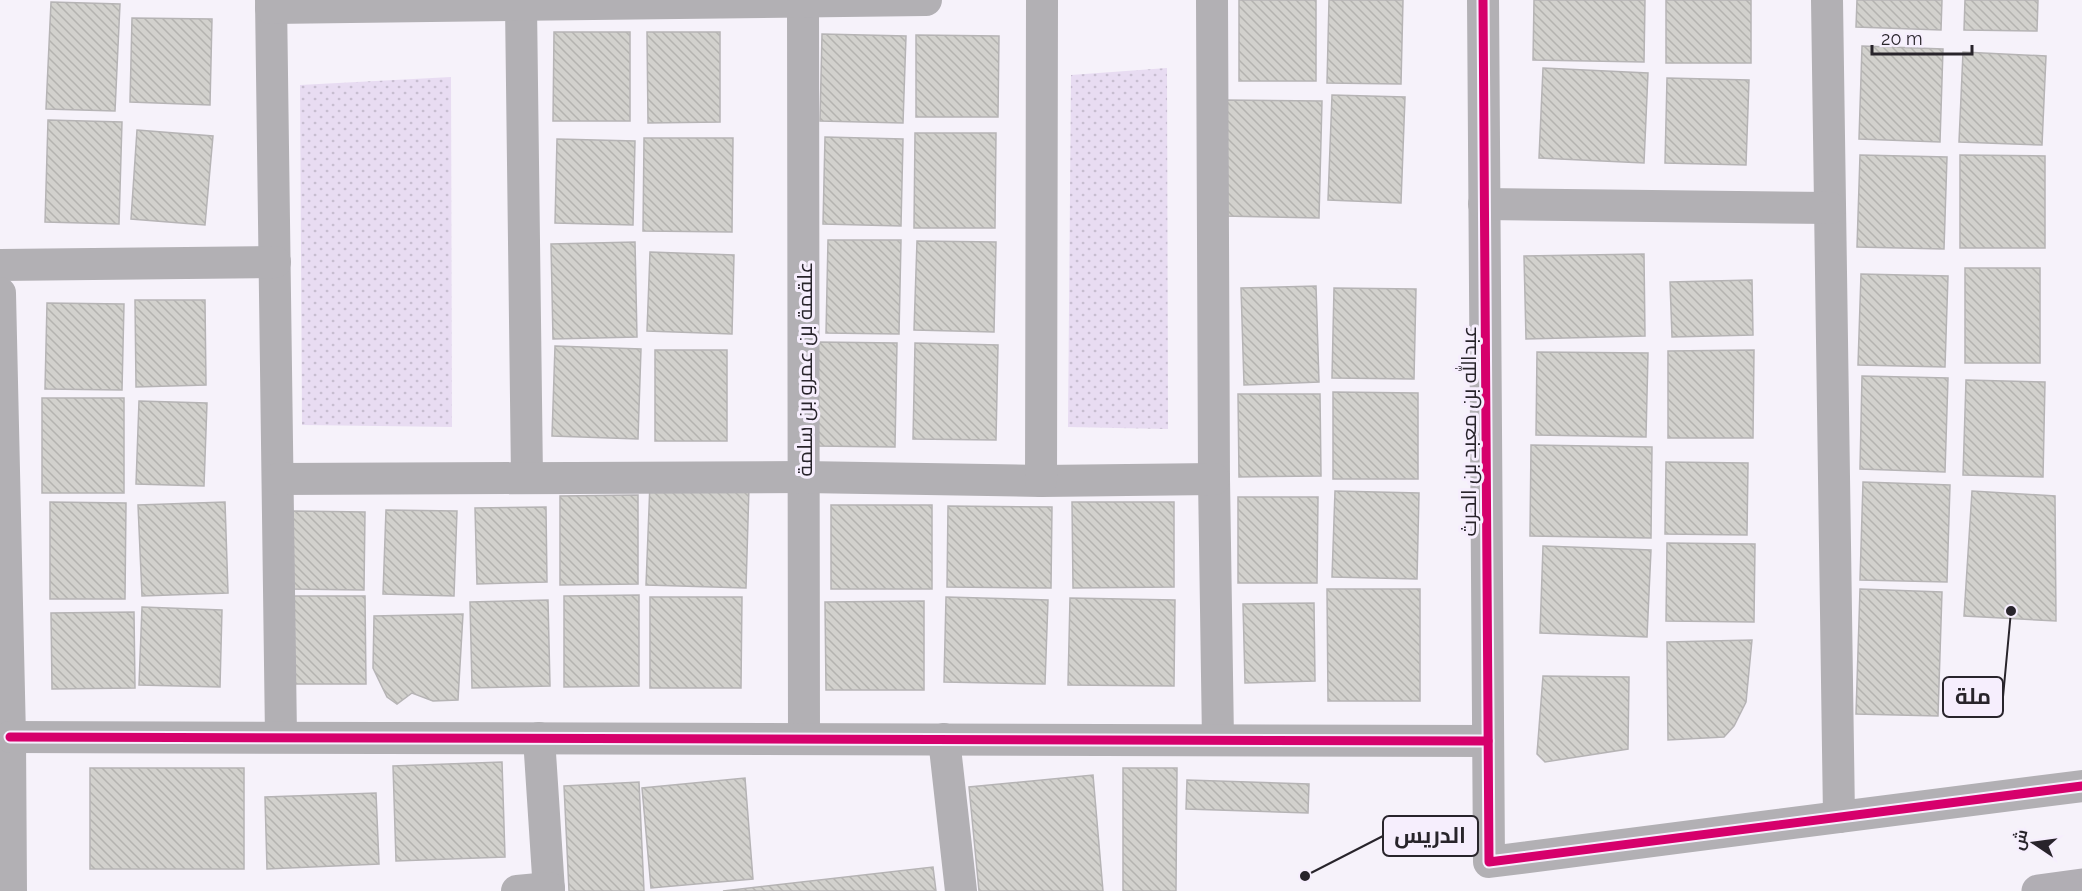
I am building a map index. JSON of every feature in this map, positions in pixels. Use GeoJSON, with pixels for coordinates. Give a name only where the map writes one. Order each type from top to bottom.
{"type":"FeatureCollection","features":[{"type":"Feature","properties":{"kind":"main road"},"geometry":{"type":"LineString","coordinates":[[2038,891],[2082,885]]}},
{"type":"Feature","properties":{"kind":"street"},"geometry":{"type":"LineString","coordinates":[[281,737],[271,4],[521,5],[926,0]]}},
{"type":"Feature","properties":{"kind":"street"},"geometry":{"type":"LineString","coordinates":[[1041,481],[1042,0]]}},
{"type":"Feature","properties":{"kind":"street"},"geometry":{"type":"LineString","coordinates":[[1212,0],[1214,479],[1218,740]]}},
{"type":"Feature","properties":{"kind":"street","name":"عبدالله بن معبد بن الحرث"},"geometry":{"type":"LineString","coordinates":[[1483,0],[1489,862],[1839,817]]}},
{"type":"Feature","properties":{"kind":"street"},"geometry":{"type":"LineString","coordinates":[[1827,0],[1839,817],[2082,786]]}},
{"type":"Feature","properties":{"kind":"street","name":"علقمة بن عمرو بن سلمة"},"geometry":{"type":"LineString","coordinates":[[803,1],[804,739]]}},
{"type":"Feature","properties":{"kind":"street"},"geometry":{"type":"LineString","coordinates":[[521,5],[527,478]]}},
{"type":"Feature","properties":{"kind":"street"},"geometry":{"type":"LineString","coordinates":[[1484,204],[1830,208]]}},
{"type":"Feature","properties":{"kind":"street"},"geometry":{"type":"LineString","coordinates":[[0,265],[275,262]]}},
{"type":"Feature","properties":{"kind":"street"},"geometry":{"type":"LineString","coordinates":[[0,293],[4,645],[10,737],[11,891]]}},
{"type":"Feature","properties":{"kind":"street"},"geometry":{"type":"LineString","coordinates":[[278,479],[804,477],[1041,481],[1214,479]]}},
{"type":"Feature","properties":{"kind":"street"},"geometry":{"type":"LineString","coordinates":[[10,737],[1488,741]]}},
{"type":"Feature","properties":{"kind":"street"},"geometry":{"type":"LineString","coordinates":[[517,891],[549,890],[539,738]]}},
{"type":"Feature","properties":{"kind":"street"},"geometry":{"type":"LineString","coordinates":[[944,739],[961,891]]}},
{"type":"Feature","properties":{"kind":"shaded area"},"geometry":{"type":"Polygon","coordinates":[[[1167,68],[1168,429],[1068,427],[1071,75],[1167,68]]]}},
{"type":"Feature","properties":{"kind":"shaded area"},"geometry":{"type":"Polygon","coordinates":[[[451,77],[452,427],[302,425],[300,85],[451,77]]]}},
{"type":"Feature","properties":{"kind":"building"},"geometry":{"type":"Polygon","coordinates":[[[1239,0],[1316,0],[1316,81],[1239,81],[1239,0]]]}},
{"type":"Feature","properties":{"kind":"building"},"geometry":{"type":"Polygon","coordinates":[[[1329,0],[1403,0],[1401,84],[1327,83],[1329,0]]]}},
{"type":"Feature","properties":{"kind":"building"},"geometry":{"type":"Polygon","coordinates":[[[1534,0],[1645,0],[1644,62],[1533,60],[1534,0]]]}},
{"type":"Feature","properties":{"kind":"building"},"geometry":{"type":"Polygon","coordinates":[[[1666,0],[1751,0],[1751,63],[1666,63],[1666,0]]]}},
{"type":"Feature","properties":{"kind":"building"},"geometry":{"type":"Polygon","coordinates":[[[1857,0],[1942,0],[1941,30],[1856,27],[1857,0]]]}},
{"type":"Feature","properties":{"kind":"building"},"geometry":{"type":"Polygon","coordinates":[[[1965,0],[2038,0],[2037,31],[1964,30],[1965,0]]]}},
{"type":"Feature","properties":{"kind":"building"},"geometry":{"type":"Polygon","coordinates":[[[51,2],[120,4],[115,111],[46,109],[51,2]]]}},
{"type":"Feature","properties":{"kind":"building"},"geometry":{"type":"Polygon","coordinates":[[[132,18],[212,19],[210,105],[130,102],[132,18]]]}},
{"type":"Feature","properties":{"kind":"building"},"geometry":{"type":"Polygon","coordinates":[[[554,32],[630,32],[630,121],[553,121],[554,32]]]}},
{"type":"Feature","properties":{"kind":"building"},"geometry":{"type":"Polygon","coordinates":[[[647,32],[720,32],[720,122],[648,123],[647,32]]]}},
{"type":"Feature","properties":{"kind":"building"},"geometry":{"type":"Polygon","coordinates":[[[822,34],[906,36],[903,123],[820,121],[822,34]]]}},
{"type":"Feature","properties":{"kind":"building"},"geometry":{"type":"Polygon","coordinates":[[[916,35],[999,36],[998,117],[916,117],[916,35]]]}},
{"type":"Feature","properties":{"kind":"building"},"geometry":{"type":"Polygon","coordinates":[[[1862,46],[1943,49],[1940,142],[1859,139],[1862,46]]]}},
{"type":"Feature","properties":{"kind":"building"},"geometry":{"type":"Polygon","coordinates":[[[1963,52],[2046,56],[2042,145],[1959,142],[1963,52]]]}},
{"type":"Feature","properties":{"kind":"building"},"geometry":{"type":"Polygon","coordinates":[[[1543,68],[1648,73],[1644,163],[1539,158],[1543,68]]]}},
{"type":"Feature","properties":{"kind":"building"},"geometry":{"type":"Polygon","coordinates":[[[1667,78],[1749,80],[1746,165],[1665,163],[1667,78]]]}},
{"type":"Feature","properties":{"kind":"building"},"geometry":{"type":"Polygon","coordinates":[[[1332,95],[1405,97],[1401,203],[1328,200],[1332,95]]]}},
{"type":"Feature","properties":{"kind":"building"},"geometry":{"type":"Polygon","coordinates":[[[1225,100],[1322,101],[1319,218],[1223,216],[1225,100]]]}},
{"type":"Feature","properties":{"kind":"building"},"geometry":{"type":"Polygon","coordinates":[[[48,120],[122,122],[119,224],[45,222],[48,120]]]}},
{"type":"Feature","properties":{"kind":"building"},"geometry":{"type":"Polygon","coordinates":[[[137,130],[213,136],[205,225],[131,219],[137,130]]]}},
{"type":"Feature","properties":{"kind":"building"},"geometry":{"type":"Polygon","coordinates":[[[915,133],[996,133],[995,228],[914,228],[915,133]]]}},
{"type":"Feature","properties":{"kind":"building"},"geometry":{"type":"Polygon","coordinates":[[[825,137],[903,139],[901,226],[823,224],[825,137]]]}},
{"type":"Feature","properties":{"kind":"building"},"geometry":{"type":"Polygon","coordinates":[[[644,138],[733,138],[732,232],[643,231],[644,138]]]}},
{"type":"Feature","properties":{"kind":"building"},"geometry":{"type":"Polygon","coordinates":[[[557,139],[635,141],[633,225],[555,223],[557,139]]]}},
{"type":"Feature","properties":{"kind":"building"},"geometry":{"type":"Polygon","coordinates":[[[1860,155],[1947,157],[1944,249],[1857,247],[1860,155]]]}},
{"type":"Feature","properties":{"kind":"building"},"geometry":{"type":"Polygon","coordinates":[[[1960,155],[2045,156],[2045,248],[1960,248],[1960,155]]]}},
{"type":"Feature","properties":{"kind":"building"},"geometry":{"type":"Polygon","coordinates":[[[828,240],[901,240],[899,334],[826,333],[828,240]]]}},
{"type":"Feature","properties":{"kind":"building"},"geometry":{"type":"Polygon","coordinates":[[[917,241],[996,242],[994,332],[914,330],[917,241]]]}},
{"type":"Feature","properties":{"kind":"building"},"geometry":{"type":"Polygon","coordinates":[[[635,242],[637,337],[553,339],[551,244],[635,242]]]}},
{"type":"Feature","properties":{"kind":"building"},"geometry":{"type":"Polygon","coordinates":[[[650,252],[734,255],[732,334],[647,331],[650,252]]]}},
{"type":"Feature","properties":{"kind":"building"},"geometry":{"type":"Polygon","coordinates":[[[1644,254],[1645,336],[1526,339],[1524,256],[1644,254]]]}},
{"type":"Feature","properties":{"kind":"building"},"geometry":{"type":"Polygon","coordinates":[[[1965,268],[2040,268],[2040,363],[1965,363],[1965,268]]]}},
{"type":"Feature","properties":{"kind":"building"},"geometry":{"type":"Polygon","coordinates":[[[1861,274],[1948,276],[1945,367],[1858,365],[1861,274]]]}},
{"type":"Feature","properties":{"kind":"building"},"geometry":{"type":"Polygon","coordinates":[[[1752,280],[1753,335],[1672,337],[1670,282],[1752,280]]]}},
{"type":"Feature","properties":{"kind":"building"},"geometry":{"type":"Polygon","coordinates":[[[1316,286],[1319,382],[1244,385],[1241,288],[1316,286]]]}},
{"type":"Feature","properties":{"kind":"building"},"geometry":{"type":"Polygon","coordinates":[[[1334,288],[1416,289],[1414,379],[1332,378],[1334,288]]]}},
{"type":"Feature","properties":{"kind":"building"},"geometry":{"type":"Polygon","coordinates":[[[135,300],[205,300],[206,385],[136,387],[135,300]]]}},
{"type":"Feature","properties":{"kind":"building"},"geometry":{"type":"Polygon","coordinates":[[[47,303],[124,304],[122,390],[45,389],[47,303]]]}},
{"type":"Feature","properties":{"kind":"building"},"geometry":{"type":"Polygon","coordinates":[[[817,342],[897,343],[895,447],[816,446],[817,342]]]}},
{"type":"Feature","properties":{"kind":"building"},"geometry":{"type":"Polygon","coordinates":[[[915,343],[998,345],[996,440],[913,439],[915,343]]]}},
{"type":"Feature","properties":{"kind":"building"},"geometry":{"type":"Polygon","coordinates":[[[555,346],[641,349],[638,439],[552,436],[555,346]]]}},
{"type":"Feature","properties":{"kind":"building"},"geometry":{"type":"Polygon","coordinates":[[[655,350],[727,350],[727,441],[655,441],[655,350]]]}},
{"type":"Feature","properties":{"kind":"building"},"geometry":{"type":"Polygon","coordinates":[[[1754,350],[1753,438],[1668,438],[1668,351],[1754,350]]]}},
{"type":"Feature","properties":{"kind":"building"},"geometry":{"type":"Polygon","coordinates":[[[1537,352],[1648,353],[1646,437],[1536,435],[1537,352]]]}},
{"type":"Feature","properties":{"kind":"building"},"geometry":{"type":"Polygon","coordinates":[[[1862,376],[1948,378],[1945,472],[1860,469],[1862,376]]]}},
{"type":"Feature","properties":{"kind":"building"},"geometry":{"type":"Polygon","coordinates":[[[1966,380],[2045,382],[2043,477],[1963,475],[1966,380]]]}},
{"type":"Feature","properties":{"kind":"building"},"geometry":{"type":"Polygon","coordinates":[[[1333,392],[1418,393],[1418,479],[1333,479],[1333,392]]]}},
{"type":"Feature","properties":{"kind":"building"},"geometry":{"type":"Polygon","coordinates":[[[1238,394],[1320,394],[1321,476],[1239,477],[1238,394]]]}},
{"type":"Feature","properties":{"kind":"building"},"geometry":{"type":"Polygon","coordinates":[[[42,398],[124,398],[124,493],[42,493],[42,398]]]}},
{"type":"Feature","properties":{"kind":"building"},"geometry":{"type":"Polygon","coordinates":[[[139,401],[207,403],[204,486],[136,484],[139,401]]]}},
{"type":"Feature","properties":{"kind":"building"},"geometry":{"type":"Polygon","coordinates":[[[1531,445],[1652,447],[1651,538],[1530,536],[1531,445]]]}},
{"type":"Feature","properties":{"kind":"building"},"geometry":{"type":"Polygon","coordinates":[[[1666,462],[1748,463],[1747,535],[1665,534],[1666,462]]]}},
{"type":"Feature","properties":{"kind":"building"},"geometry":{"type":"Polygon","coordinates":[[[1863,482],[1950,485],[1947,582],[1860,580],[1863,482]]]}},
{"type":"Feature","properties":{"kind":"building"},"geometry":{"type":"Polygon","coordinates":[[[650,483],[749,487],[746,588],[646,585],[650,483]]]}},
{"type":"Feature","properties":{"kind":"building"},"geometry":{"type":"Polygon","coordinates":[[[1335,491],[1419,493],[1417,579],[1332,577],[1335,491]]]}},
{"type":"Feature","properties":{"kind":"building"},"geometry":{"type":"Polygon","coordinates":[[[1972,491],[2055,496],[2056,621],[1964,616],[1972,491]]]}},
{"type":"Feature","properties":{"kind":"building"},"geometry":{"type":"Polygon","coordinates":[[[638,495],[638,584],[560,585],[560,496],[638,495]]]}},
{"type":"Feature","properties":{"kind":"building"},"geometry":{"type":"Polygon","coordinates":[[[1238,497],[1318,497],[1317,583],[1238,583],[1238,497]]]}},
{"type":"Feature","properties":{"kind":"building"},"geometry":{"type":"Polygon","coordinates":[[[50,502],[126,503],[125,599],[50,599],[50,502]]]}},
{"type":"Feature","properties":{"kind":"building"},"geometry":{"type":"Polygon","coordinates":[[[225,502],[228,593],[142,596],[138,505],[225,502]]]}},
{"type":"Feature","properties":{"kind":"building"},"geometry":{"type":"Polygon","coordinates":[[[1072,502],[1174,502],[1174,587],[1073,588],[1072,502]]]}},
{"type":"Feature","properties":{"kind":"building"},"geometry":{"type":"Polygon","coordinates":[[[831,505],[932,505],[932,589],[831,589],[831,505]]]}},
{"type":"Feature","properties":{"kind":"building"},"geometry":{"type":"Polygon","coordinates":[[[948,506],[1052,507],[1051,588],[947,587],[948,506]]]}},
{"type":"Feature","properties":{"kind":"building"},"geometry":{"type":"Polygon","coordinates":[[[546,507],[547,582],[477,584],[475,508],[546,507]]]}},
{"type":"Feature","properties":{"kind":"building"},"geometry":{"type":"Polygon","coordinates":[[[386,510],[457,511],[454,596],[383,594],[386,510]]]}},
{"type":"Feature","properties":{"kind":"building"},"geometry":{"type":"Polygon","coordinates":[[[293,511],[365,512],[364,590],[292,589],[293,511]]]}},
{"type":"Feature","properties":{"kind":"building"},"geometry":{"type":"Polygon","coordinates":[[[1667,543],[1755,544],[1754,622],[1666,621],[1667,543]]]}},
{"type":"Feature","properties":{"kind":"building"},"geometry":{"type":"Polygon","coordinates":[[[1543,546],[1651,550],[1647,637],[1540,633],[1543,546]]]}},
{"type":"Feature","properties":{"kind":"building"},"geometry":{"type":"Polygon","coordinates":[[[1327,589],[1420,589],[1420,701],[1328,701],[1327,589]]]}},
{"type":"Feature","properties":{"kind":"building"},"geometry":{"type":"Polygon","coordinates":[[[1860,589],[1942,592],[1938,716],[1856,714],[1860,589]]]}},
{"type":"Feature","properties":{"kind":"building"},"geometry":{"type":"Polygon","coordinates":[[[639,595],[639,686],[564,687],[564,596],[639,595]]]}},
{"type":"Feature","properties":{"kind":"building"},"geometry":{"type":"Polygon","coordinates":[[[290,596],[365,596],[366,684],[291,684],[290,596]]]}},
{"type":"Feature","properties":{"kind":"building"},"geometry":{"type":"Polygon","coordinates":[[[650,597],[742,597],[741,688],[650,688],[650,597]]]}},
{"type":"Feature","properties":{"kind":"building"},"geometry":{"type":"Polygon","coordinates":[[[946,597],[1048,600],[1045,684],[944,682],[946,597]]]}},
{"type":"Feature","properties":{"kind":"building"},"geometry":{"type":"Polygon","coordinates":[[[1070,598],[1175,600],[1174,686],[1068,685],[1070,598]]]}},
{"type":"Feature","properties":{"kind":"building"},"geometry":{"type":"Polygon","coordinates":[[[548,600],[550,686],[472,688],[470,602],[548,600]]]}},
{"type":"Feature","properties":{"kind":"building"},"geometry":{"type":"Polygon","coordinates":[[[924,601],[924,690],[826,690],[825,602],[924,601]]]}},
{"type":"Feature","properties":{"kind":"building"},"geometry":{"type":"Polygon","coordinates":[[[1314,603],[1315,681],[1245,683],[1243,604],[1314,603]]]}},
{"type":"Feature","properties":{"kind":"building"},"geometry":{"type":"Polygon","coordinates":[[[142,607],[222,610],[220,687],[139,685],[142,607]]]}},
{"type":"Feature","properties":{"kind":"building"},"geometry":{"type":"Polygon","coordinates":[[[134,612],[135,688],[52,689],[51,613],[134,612]]]}},
{"type":"Feature","properties":{"kind":"building"},"geometry":{"type":"Polygon","coordinates":[[[463,614],[458,700],[433,701],[412,693],[397,704],[387,697],[373,668],[374,616],[463,614]]]}},
{"type":"Feature","properties":{"kind":"building"},"geometry":{"type":"Polygon","coordinates":[[[1752,640],[1746,702],[1734,726],[1724,737],[1668,740],[1667,642],[1752,640]]]}},
{"type":"Feature","properties":{"kind":"building"},"geometry":{"type":"Polygon","coordinates":[[[1543,676],[1629,677],[1628,749],[1545,762],[1537,754],[1543,676]]]}},
{"type":"Feature","properties":{"kind":"building"},"geometry":{"type":"Polygon","coordinates":[[[502,762],[505,857],[396,861],[393,766],[502,762]]]}},
{"type":"Feature","properties":{"kind":"building"},"geometry":{"type":"Polygon","coordinates":[[[90,768],[244,768],[244,869],[90,869],[90,768]]]}},
{"type":"Feature","properties":{"kind":"building"},"geometry":{"type":"Polygon","coordinates":[[[1123,768],[1177,768],[1176,891],[1123,891],[1123,768]]]}},
{"type":"Feature","properties":{"kind":"building"},"geometry":{"type":"Polygon","coordinates":[[[1093,775],[1103,891],[979,891],[969,787],[1093,775]]]}},
{"type":"Feature","properties":{"kind":"building"},"geometry":{"type":"Polygon","coordinates":[[[745,778],[753,879],[651,888],[642,788],[745,778]]]}},
{"type":"Feature","properties":{"kind":"building"},"geometry":{"type":"Polygon","coordinates":[[[1187,780],[1309,784],[1308,813],[1186,809],[1187,780]]]}},
{"type":"Feature","properties":{"kind":"building"},"geometry":{"type":"Polygon","coordinates":[[[639,782],[644,891],[569,891],[564,786],[639,782]]]}},
{"type":"Feature","properties":{"kind":"building"},"geometry":{"type":"Polygon","coordinates":[[[376,793],[379,864],[267,869],[265,797],[376,793]]]}},
{"type":"Feature","properties":{"kind":"building"},"geometry":{"type":"Polygon","coordinates":[[[933,867],[936,891],[723,891],[933,867]]]}},
{"type":"Feature","properties":{"kind":"cycle path"},"geometry":{"type":"LineString","coordinates":[[1483,0],[1489,862],[2082,786]]}},
{"type":"Feature","properties":{"kind":"cycle path"},"geometry":{"type":"LineString","coordinates":[[10,737],[1488,741]]}},
{"type":"Feature","properties":{"kind":"place","name":"ملة"},"geometry":{"type":"Point","coordinates":[2011,611]}},
{"type":"Feature","properties":{"kind":"place","name":"الدريس"},"geometry":{"type":"Point","coordinates":[1305,876]}}]}
